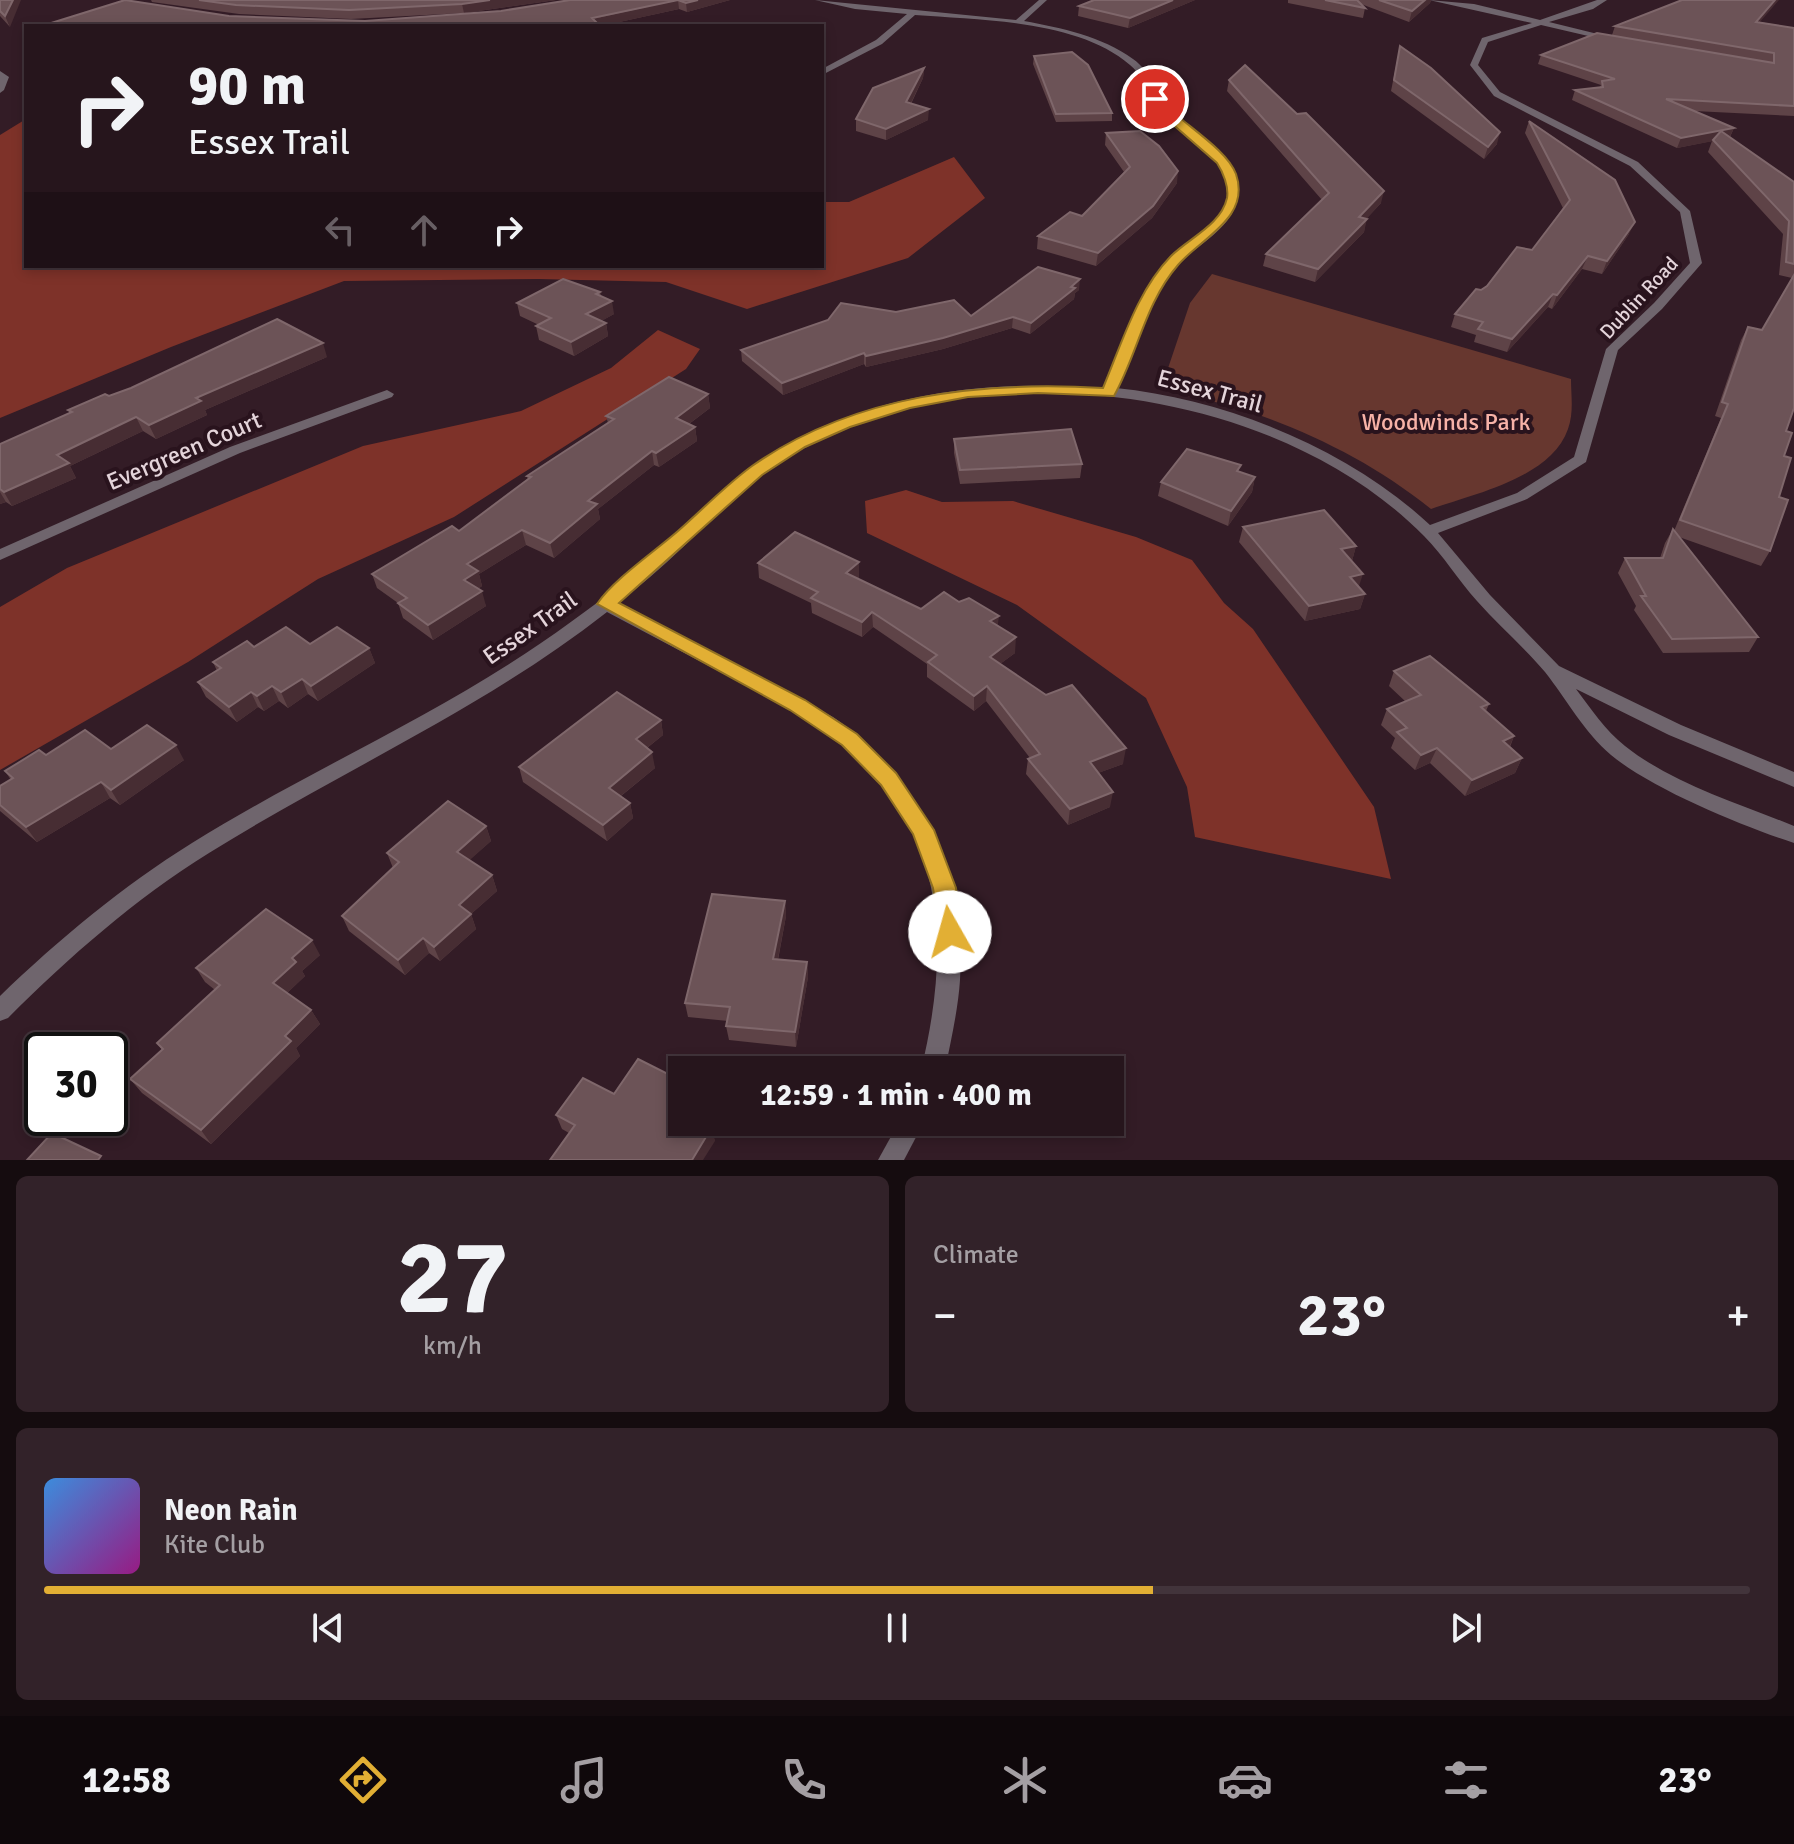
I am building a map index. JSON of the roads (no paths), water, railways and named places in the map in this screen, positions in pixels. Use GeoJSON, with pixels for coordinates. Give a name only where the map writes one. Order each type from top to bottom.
{"type":"FeatureCollection","features":[{"type":"Feature","properties":{"kind":"street"},"geometry":{"type":"LineString","coordinates":[[819,0],[911,15],[1017,23],[1087,39],[1125,57],[1141,71],[1165,112],[1211,149],[1230,173],[1233,198],[1229,211],[1176,258],[1154,286],[1108,392]]}},
{"type":"Feature","properties":{"kind":"street"},"geometry":{"type":"LineString","coordinates":[[1017,23],[1043,0]]}},
{"type":"Feature","properties":{"kind":"street"},"geometry":{"type":"LineString","coordinates":[[1433,0],[1474,6],[1625,42]]}},
{"type":"Feature","properties":{"kind":"street","name":"Dublin Road"},"geometry":{"type":"LineString","coordinates":[[1428,531],[1522,496],[1581,459],[1612,349],[1658,306],[1696,263],[1685,211],[1634,164],[1497,94],[1474,65],[1485,40],[1590,7],[1603,0]]}},
{"type":"Feature","properties":{"kind":"street"},"geometry":{"type":"LineString","coordinates":[[824,71],[879,42],[911,15]]}},
{"type":"Feature","properties":{"kind":"street"},"geometry":{"type":"LineString","coordinates":[[0,74],[5,77],[0,90]]}},
{"type":"Feature","properties":{"kind":"street","name":"Essex Trail"},"geometry":{"type":"LineString","coordinates":[[0,1011],[30,980],[143,889],[198,850],[468,698],[543,651],[606,604],[756,471],[800,443],[845,424],[907,404],[968,393],[1038,389],[1108,392],[1205,411],[1298,444],[1356,475],[1428,531],[1482,597],[1551,668],[1589,720],[1626,757],[1725,806],[1794,835]]}},
{"type":"Feature","properties":{"kind":"street","name":"Evergreen Court"},"geometry":{"type":"LineString","coordinates":[[0,555],[235,450],[387,394]]}},
{"type":"Feature","properties":{"kind":"street"},"geometry":{"type":"LineString","coordinates":[[606,604],[798,705],[850,739],[888,779],[923,830],[944,888],[952,954],[946,1025],[937,1056]]}},
{"type":"Feature","properties":{"kind":"street","name":"Essex Trail"},"geometry":{"type":"LineString","coordinates":[[1551,668],[1675,730],[1794,780]]}},
{"type":"Feature","properties":{"kind":"street"},"geometry":{"type":"LineString","coordinates":[[890,1160],[904,1136]]}},
{"type":"Feature","properties":{"kind":"park label","name":"Woodwinds Park"},"geometry":{"type":"Point","coordinates":[1446,422]}}]}
